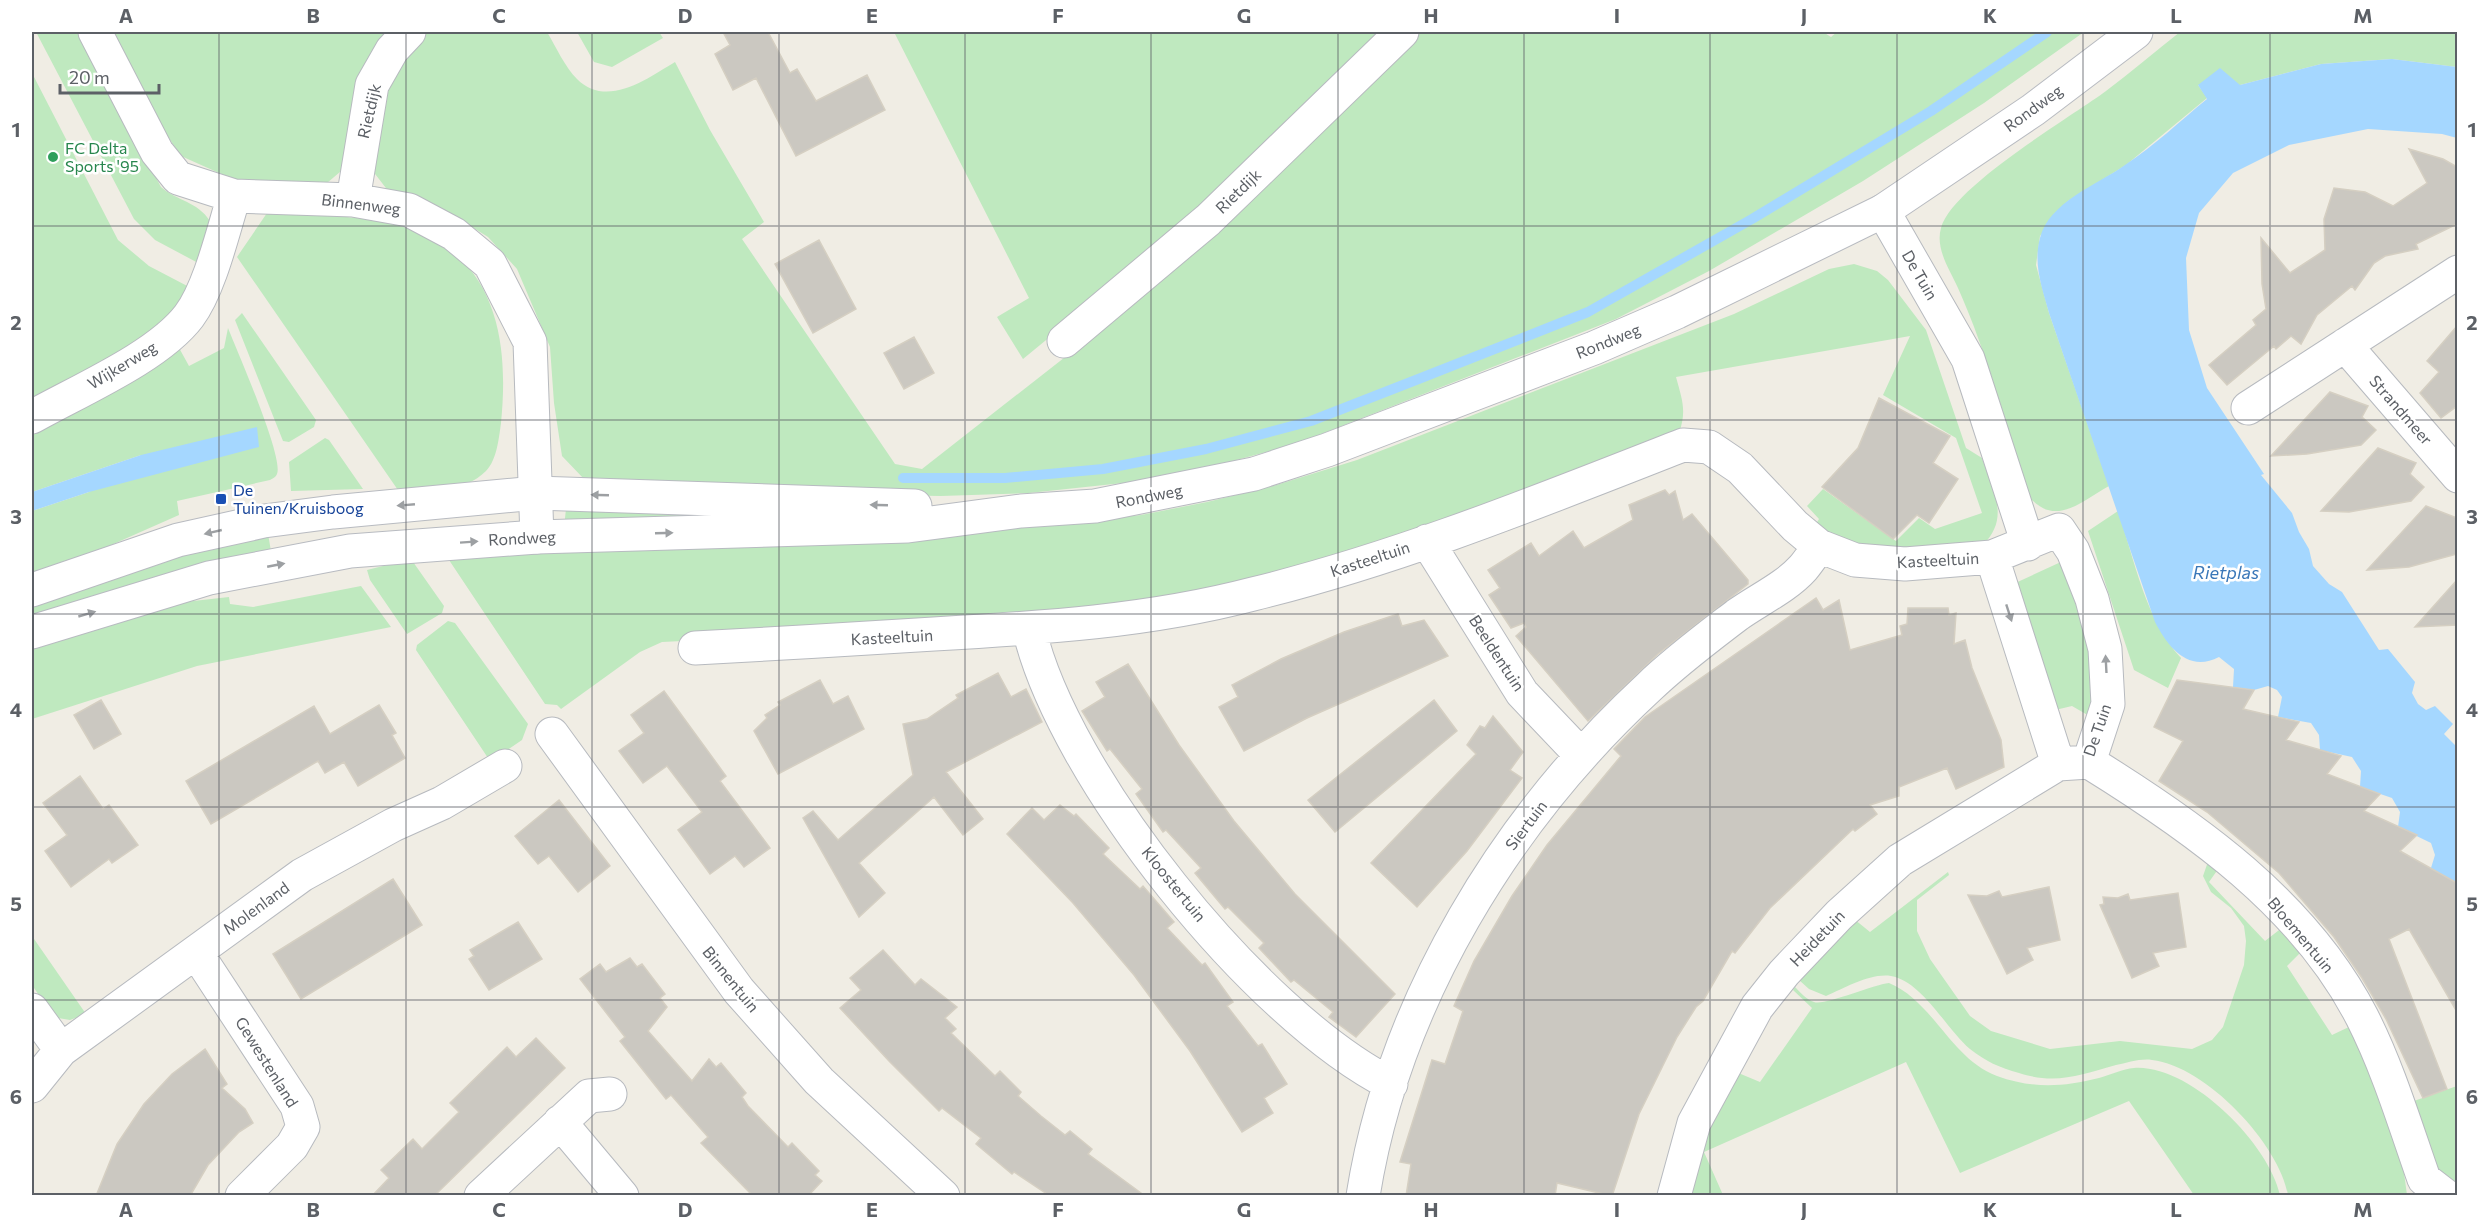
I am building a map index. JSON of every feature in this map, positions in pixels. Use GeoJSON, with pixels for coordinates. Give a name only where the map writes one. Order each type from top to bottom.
{"type":"FeatureCollection","features":[{"type":"Feature","properties":{"kind":"street","name":"Binnenweg"},"geometry":{"type":"LineString","coordinates":[[94,32],[157,152],[178,178],[234,196],[353,200],[409,210],[454,234],[490,264],[530,342],[537,537]]}},
{"type":"Feature","properties":{"kind":"street","name":"Rietdijk"},"geometry":{"type":"LineString","coordinates":[[353,200],[372,85],[392,50],[409,32]]}},
{"type":"Feature","properties":{"kind":"street","name":"Rietdijk"},"geometry":{"type":"LineString","coordinates":[[1064,341],[1208,220],[1402,32]]}},
{"type":"Feature","properties":{"kind":"street","name":"Rondweg"},"geometry":{"type":"LineString","coordinates":[[32,632],[209,578],[341,552],[537,537],[908,526],[1021,512],[1095,506],[1254,474],[1327,450],[1656,321],[1882,211],[2033,110],[2136,32]]}},
{"type":"Feature","properties":{"kind":"street","name":"Wijkerweg"},"geometry":{"type":"LineString","coordinates":[[32,417],[154,349],[189,316],[207,278],[234,196]]}},
{"type":"Feature","properties":{"kind":"street","name":"De Tuin"},"geometry":{"type":"LineString","coordinates":[[1882,211],[1968,359],[2028,544]]}},
{"type":"Feature","properties":{"kind":"street"},"geometry":{"type":"LineString","coordinates":[[2248,408],[2457,272]]}},
{"type":"Feature","properties":{"kind":"street","name":"Strandmeer"},"geometry":{"type":"LineString","coordinates":[[2345,345],[2457,476]]}},
{"type":"Feature","properties":{"kind":"street","name":"Kasteeltuin"},"geometry":{"type":"LineString","coordinates":[[695,648],[1029,629],[1145,615],[1252,595],[1347,568],[1426,541],[1683,445],[1709,447],[1740,468],[1795,526],[1820,546],[1855,560],[1905,564],[1992,557]]}},
{"type":"Feature","properties":{"kind":"street","name":"Rondweg"},"geometry":{"type":"LineString","coordinates":[[32,590],[178,540],[264,521],[333,512],[536,493],[1021,512]]}},
{"type":"Feature","properties":{"kind":"street","name":"De Tuin"},"geometry":{"type":"LineString","coordinates":[[2059,530],[2073,551],[2088,590],[2105,649],[2108,704],[2074,763],[1992,557],[2059,530]]}},
{"type":"Feature","properties":{"kind":"street","name":"Beeldentuin"},"geometry":{"type":"LineString","coordinates":[[1426,541],[1522,693],[1581,754]]}},
{"type":"Feature","properties":{"kind":"street","name":"Siertuin"},"geometry":{"type":"LineString","coordinates":[[1363,1196],[1390,1084],[1416,1011],[1458,929],[1513,840],[1581,754],[1650,686],[1737,616],[1802,569],[1820,546]]}},
{"type":"Feature","properties":{"kind":"street","name":"Kloostertuin"},"geometry":{"type":"LineString","coordinates":[[1029,629],[1045,683],[1066,726],[1108,796],[1159,868],[1227,950],[1288,1011],[1361,1069],[1390,1084]]}},
{"type":"Feature","properties":{"kind":"street","name":"Binnentuin"},"geometry":{"type":"LineString","coordinates":[[552,734],[739,991],[819,1081],[943,1196]]}},
{"type":"Feature","properties":{"kind":"street","name":"Bloementuin"},"geometry":{"type":"LineString","coordinates":[[2074,763],[2169,812],[2229,858],[2287,914],[2320,954],[2362,1017],[2430,1190]]}},
{"type":"Feature","properties":{"kind":"street","name":"Heidetuin"},"geometry":{"type":"LineString","coordinates":[[1674,1196],[1694,1123],[1757,1007],[1784,973],[1839,915],[1900,860],[2074,763]]}},
{"type":"Feature","properties":{"kind":"street","name":"Molenland"},"geometry":{"type":"LineString","coordinates":[[32,1086],[62,1050],[302,875],[393,825],[442,803],[505,766]]}},
{"type":"Feature","properties":{"kind":"street","name":"Gewestenland"},"geometry":{"type":"LineString","coordinates":[[196,952],[297,1106],[303,1127],[292,1146],[242,1196]]}},
{"type":"Feature","properties":{"kind":"street"},"geometry":{"type":"LineString","coordinates":[[32,1010],[62,1050]]}},
{"type":"Feature","properties":{"kind":"street"},"geometry":{"type":"LineString","coordinates":[[481,1196],[588,1096],[610,1094]]}},
{"type":"Feature","properties":{"kind":"street"},"geometry":{"type":"LineString","coordinates":[[560,1122],[622,1196]]}},
{"type":"Feature","properties":{"kind":"green space"},"geometry":{"type":"Polygon","coordinates":[[[36,32],[77,32],[161,187],[199,209],[210,221],[200,264],[155,240],[134,219],[36,32]]]}},
{"type":"Feature","properties":{"kind":"green space"},"geometry":{"type":"Polygon","coordinates":[[[107,32],[393,32],[347,166],[327,183],[251,183],[228,177],[181,156],[150,110],[107,32]]]}},
{"type":"Feature","properties":{"kind":"green space"},"geometry":{"type":"Polygon","coordinates":[[[423,32],[547,32],[577,79],[589,88],[601,91],[627,88],[653,76],[675,62],[710,130],[764,222],[742,239],[895,464],[922,469],[1106,325],[1416,32],[1823,32],[1831,37],[1837,32],[2084,32],[1984,103],[1863,181],[1709,271],[1616,319],[1293,445],[1199,470],[1123,483],[1029,493],[941,496],[821,494],[584,479],[562,456],[554,403],[550,347],[517,269],[488,237],[456,217],[389,192],[372,170],[379,100],[423,32]]]}},
{"type":"Feature","properties":{"kind":"green space"},"geometry":{"type":"Polygon","coordinates":[[[577,32],[659,32],[663,38],[612,67],[594,62],[577,32]]]}},
{"type":"Feature","properties":{"kind":"green space"},"geometry":{"type":"Polygon","coordinates":[[[894,32],[1381,32],[1141,262],[1023,359],[997,317],[1029,298],[894,32]]]}},
{"type":"Feature","properties":{"kind":"green space"},"geometry":{"type":"Polygon","coordinates":[[[2180,32],[2457,32],[2457,67],[2392,59],[2321,64],[2240,85],[2198,85],[2207,98],[2126,165],[2068,201],[2040,236],[2036,265],[2049,313],[2109,486],[2079,504],[2059,511],[2050,510],[2030,498],[1979,339],[1942,251],[1941,228],[1950,211],[1988,174],[2106,91],[2180,32]]]}},
{"type":"Feature","properties":{"kind":"green space","name":"FC Delta Sports '95"},"geometry":{"type":"Polygon","coordinates":[[[32,73],[118,240],[149,266],[193,289],[174,321],[32,404],[32,73]]]}},
{"type":"Feature","properties":{"kind":"green space"},"geometry":{"type":"Polygon","coordinates":[[[267,213],[338,216],[388,223],[411,229],[452,251],[469,268],[482,287],[491,308],[502,353],[501,423],[495,455],[486,471],[457,487],[400,493],[237,257],[267,213]]]}},
{"type":"Feature","properties":{"kind":"green space"},"geometry":{"type":"Polygon","coordinates":[[[1854,264],[1877,271],[1888,280],[1926,330],[1966,448],[1982,458],[1997,504],[1996,525],[1991,536],[1982,546],[1868,555],[1812,530],[1819,519],[1807,506],[1823,489],[1896,541],[1919,518],[1935,529],[1982,513],[1956,438],[1883,395],[1910,336],[1676,377],[1683,411],[1679,433],[1462,522],[1260,583],[1052,623],[662,642],[640,652],[561,709],[557,705],[545,704],[443,551],[998,530],[1141,515],[1207,502],[1273,486],[1357,460],[1734,314],[1829,269],[1854,264]]]}},
{"type":"Feature","properties":{"kind":"green space"},"geometry":{"type":"Polygon","coordinates":[[[242,313],[316,420],[314,427],[289,442],[283,441],[235,320],[242,313]]]}},
{"type":"Feature","properties":{"kind":"green space"},"geometry":{"type":"Polygon","coordinates":[[[228,328],[274,447],[277,464],[276,476],[270,480],[177,501],[179,515],[32,580],[32,511],[89,492],[141,455],[32,492],[32,427],[178,346],[189,366],[224,348],[228,328]]]}},
{"type":"Feature","properties":{"kind":"green space"},"geometry":{"type":"Polygon","coordinates":[[[325,438],[329,440],[363,489],[291,491],[289,462],[325,438]]]}},
{"type":"Feature","properties":{"kind":"green space"},"geometry":{"type":"Polygon","coordinates":[[[566,509],[784,513],[564,527],[566,509]]]}},
{"type":"Feature","properties":{"kind":"green space"},"geometry":{"type":"Polygon","coordinates":[[[2118,511],[2150,608],[2158,626],[2181,658],[2168,688],[2134,670],[2088,531],[2118,511]]]}},
{"type":"Feature","properties":{"kind":"green space"},"geometry":{"type":"Polygon","coordinates":[[[267,528],[272,557],[32,623],[32,598],[267,528]]]}},
{"type":"Feature","properties":{"kind":"green space"},"geometry":{"type":"Polygon","coordinates":[[[411,559],[444,606],[442,613],[407,634],[370,580],[367,570],[411,559]]]}},
{"type":"Feature","properties":{"kind":"green space"},"geometry":{"type":"Polygon","coordinates":[[[2063,561],[2093,639],[2091,717],[2072,706],[2051,711],[2011,585],[2063,561]]]}},
{"type":"Feature","properties":{"kind":"green space"},"geometry":{"type":"Polygon","coordinates":[[[361,586],[391,627],[197,666],[32,719],[32,641],[140,607],[229,597],[230,604],[253,607],[361,586]]]}},
{"type":"Feature","properties":{"kind":"green space"},"geometry":{"type":"Polygon","coordinates":[[[448,621],[455,623],[528,724],[522,740],[494,759],[488,758],[416,650],[417,645],[448,621]]]}},
{"type":"Feature","properties":{"kind":"green space"},"geometry":{"type":"Polygon","coordinates":[[[2210,856],[2221,865],[2209,882],[2265,941],[2283,927],[2302,951],[2287,966],[2332,1035],[2351,1026],[2402,1158],[2407,1195],[2288,1195],[2282,1175],[2271,1153],[2255,1131],[2216,1092],[2195,1076],[2173,1065],[2143,1060],[2068,1077],[2032,1077],[1987,1061],[1970,1049],[1924,996],[1902,980],[1891,976],[1875,977],[1826,996],[1809,989],[1799,980],[1854,919],[1870,932],[1948,872],[1949,875],[1917,900],[1917,931],[1930,959],[1970,1016],[1991,1031],[2050,1049],[2120,1041],[2192,1049],[2212,1040],[2223,1027],[2244,965],[2246,941],[2244,926],[2231,908],[2211,892],[2203,876],[2210,856]]]}},
{"type":"Feature","properties":{"kind":"green space"},"geometry":{"type":"Polygon","coordinates":[[[32,936],[86,1014],[70,1020],[58,1018],[49,1010],[32,985],[32,936]]]}},
{"type":"Feature","properties":{"kind":"green space"},"geometry":{"type":"Polygon","coordinates":[[[1889,983],[1904,991],[1918,1003],[1967,1057],[1981,1068],[1997,1076],[2036,1085],[2060,1085],[2086,1081],[2134,1068],[2156,1070],[2179,1079],[2202,1093],[2244,1131],[2273,1175],[2280,1195],[2194,1195],[2129,1101],[1960,1173],[1906,1062],[1704,1152],[1723,1195],[1683,1196],[1689,1169],[1736,1072],[1760,1082],[1812,1008],[1793,990],[1795,987],[1809,1000],[1819,1002],[1889,983]]]}},
{"type":"Feature","properties":{"kind":"green space"},"geometry":{"type":"Polygon","coordinates":[[[2457,1086],[2457,1194],[2440,1175],[2411,1102],[2457,1086]]]}},
{"type":"Feature","properties":{"kind":"water","name":"Rietplas"},"geometry":{"type":"Polygon","coordinates":[[[2392,59],[2457,67],[2457,138],[2442,134],[2368,129],[2289,145],[2233,173],[2199,213],[2186,258],[2189,330],[2207,388],[2264,474],[2261,475],[2292,513],[2309,549],[2313,566],[2329,584],[2342,592],[2379,650],[2388,649],[2415,682],[2412,693],[2418,704],[2426,710],[2435,706],[2453,724],[2444,734],[2457,747],[2457,884],[2431,868],[2435,855],[2431,843],[2398,827],[2400,812],[2392,798],[2360,787],[2361,771],[2352,757],[2320,750],[2319,735],[2311,723],[2278,717],[2282,697],[2277,690],[2268,686],[2254,690],[2233,687],[2234,669],[2219,657],[2198,662],[2189,660],[2180,655],[2166,640],[2155,622],[2049,313],[2041,285],[2037,257],[2040,238],[2053,214],[2075,195],[2146,150],[2207,99],[2198,85],[2220,68],[2240,85],[2321,64],[2392,59]]]}},
{"type":"Feature","properties":{"kind":"water"},"geometry":{"type":"Polygon","coordinates":[[[257,427],[259,447],[89,492],[32,511],[32,492],[141,455],[257,427]]]}},
{"type":"Feature","properties":{"kind":"building"},"geometry":{"type":"Polygon","coordinates":[[[723,32],[768,32],[790,73],[797,69],[816,101],[867,75],[885,110],[796,156],[756,78],[733,90],[715,54],[730,45],[723,32]]]}},
{"type":"Feature","properties":{"kind":"building"},"geometry":{"type":"Polygon","coordinates":[[[2409,149],[2443,159],[2457,167],[2457,224],[2416,244],[2418,249],[2385,256],[2374,263],[2355,290],[2352,286],[2317,315],[2301,344],[2291,336],[2276,349],[2274,346],[2227,385],[2209,365],[2256,325],[2253,320],[2266,309],[2262,284],[2261,238],[2290,273],[2325,250],[2324,219],[2334,188],[2365,192],[2393,206],[2427,183],[2409,149]]]}},
{"type":"Feature","properties":{"kind":"building"},"geometry":{"type":"Polygon","coordinates":[[[819,240],[856,309],[813,333],[775,264],[819,240]]]}},
{"type":"Feature","properties":{"kind":"building"},"geometry":{"type":"Polygon","coordinates":[[[2457,326],[2457,406],[2441,418],[2420,393],[2439,372],[2427,361],[2457,326]]]}},
{"type":"Feature","properties":{"kind":"building"},"geometry":{"type":"Polygon","coordinates":[[[914,337],[934,373],[904,389],[884,353],[914,337]]]}},
{"type":"Feature","properties":{"kind":"building"},"geometry":{"type":"Polygon","coordinates":[[[2330,392],[2368,406],[2362,417],[2376,430],[2361,445],[2307,454],[2271,456],[2330,392]]]}},
{"type":"Feature","properties":{"kind":"building"},"geometry":{"type":"Polygon","coordinates":[[[1879,398],[1950,436],[1933,463],[1958,479],[1929,523],[1917,515],[1893,539],[1822,487],[1858,448],[1879,398]]]}},
{"type":"Feature","properties":{"kind":"building"},"geometry":{"type":"Polygon","coordinates":[[[2378,448],[2416,463],[2410,474],[2424,487],[2411,501],[2349,512],[2321,511],[2378,448]]]}},
{"type":"Feature","properties":{"kind":"building"},"geometry":{"type":"Polygon","coordinates":[[[1665,490],[1669,495],[1675,491],[1683,520],[1692,514],[1748,580],[1748,584],[1658,654],[1588,721],[1516,636],[1526,627],[1524,623],[1511,628],[1489,595],[1500,588],[1488,570],[1531,543],[1539,556],[1573,531],[1584,548],[1633,520],[1629,505],[1665,490]]]}},
{"type":"Feature","properties":{"kind":"building"},"geometry":{"type":"Polygon","coordinates":[[[2426,506],[2457,518],[2457,554],[2409,567],[2367,570],[2426,506]]]}},
{"type":"Feature","properties":{"kind":"building"},"geometry":{"type":"Polygon","coordinates":[[[2457,580],[2457,625],[2415,627],[2457,580]]]}},
{"type":"Feature","properties":{"kind":"building"},"geometry":{"type":"Polygon","coordinates":[[[1816,598],[1823,610],[1839,600],[1850,650],[1902,635],[1900,626],[1907,624],[1908,608],[1948,608],[1949,615],[1956,613],[1954,644],[1965,640],[1972,668],[2001,740],[2004,767],[1956,789],[1947,768],[1899,787],[1899,796],[1870,805],[1877,814],[1855,831],[1853,829],[1770,908],[1735,953],[1732,951],[1703,1001],[1696,1007],[1677,1037],[1639,1114],[1612,1196],[1557,1183],[1555,1196],[1406,1196],[1411,1164],[1400,1162],[1432,1060],[1445,1064],[1463,1011],[1454,1006],[1474,961],[1512,896],[1547,845],[1621,756],[1614,749],[1645,717],[1816,598]]]}},
{"type":"Feature","properties":{"kind":"building"},"geometry":{"type":"Polygon","coordinates":[[[1398,614],[1402,626],[1424,620],[1448,656],[1307,718],[1244,751],[1219,707],[1238,697],[1232,685],[1281,659],[1344,632],[1398,614]]]}},
{"type":"Feature","properties":{"kind":"building"},"geometry":{"type":"Polygon","coordinates":[[[1128,664],[1179,745],[1234,821],[1295,894],[1395,994],[1356,1037],[1329,1017],[1333,1012],[1294,980],[1291,982],[1259,948],[1264,943],[1228,907],[1225,909],[1195,873],[1201,868],[1166,830],[1163,832],[1136,794],[1142,789],[1110,749],[1107,751],[1082,711],[1105,697],[1096,682],[1128,664]]]}},
{"type":"Feature","properties":{"kind":"building"},"geometry":{"type":"Polygon","coordinates":[[[998,673],[1011,697],[1026,689],[1042,722],[946,772],[983,819],[963,835],[934,797],[859,863],[885,893],[859,917],[803,818],[813,811],[838,840],[913,775],[903,724],[927,719],[958,698],[956,695],[998,673]]]}},
{"type":"Feature","properties":{"kind":"building"},"geometry":{"type":"Polygon","coordinates":[[[820,680],[833,704],[848,696],[864,729],[778,774],[754,731],[767,718],[765,715],[780,705],[778,702],[820,680]]]}},
{"type":"Feature","properties":{"kind":"building"},"geometry":{"type":"Polygon","coordinates":[[[2177,680],[2254,690],[2243,709],[2299,722],[2286,740],[2341,756],[2327,774],[2380,794],[2364,811],[2417,835],[2400,851],[2457,883],[2457,1012],[2409,929],[2389,939],[2447,1089],[2423,1098],[2386,1019],[2362,978],[2334,937],[2279,873],[2207,812],[2159,781],[2183,741],[2154,727],[2177,680]]]}},
{"type":"Feature","properties":{"kind":"building"},"geometry":{"type":"Polygon","coordinates":[[[664,691],[726,776],[720,781],[770,848],[744,867],[735,856],[710,874],[678,830],[702,812],[667,766],[643,783],[619,751],[644,733],[631,715],[664,691]]]}},
{"type":"Feature","properties":{"kind":"building"},"geometry":{"type":"Polygon","coordinates":[[[101,700],[121,734],[94,749],[74,715],[101,700]]]}},
{"type":"Feature","properties":{"kind":"building"},"geometry":{"type":"Polygon","coordinates":[[[1434,700],[1457,731],[1335,832],[1308,800],[1434,700]]]}},
{"type":"Feature","properties":{"kind":"building"},"geometry":{"type":"Polygon","coordinates":[[[379,705],[396,733],[392,735],[405,758],[358,786],[344,762],[325,773],[318,761],[211,824],[186,781],[314,706],[330,734],[379,705]]]}},
{"type":"Feature","properties":{"kind":"building"},"geometry":{"type":"Polygon","coordinates":[[[1493,716],[1523,752],[1510,770],[1522,778],[1467,851],[1417,907],[1371,863],[1476,754],[1467,745],[1480,726],[1485,728],[1493,716]]]}},
{"type":"Feature","properties":{"kind":"building"},"geometry":{"type":"Polygon","coordinates":[[[80,776],[103,809],[109,805],[138,845],[112,863],[109,859],[71,887],[45,851],[67,835],[43,803],[80,776]]]}},
{"type":"Feature","properties":{"kind":"building"},"geometry":{"type":"Polygon","coordinates":[[[559,800],[610,866],[578,892],[549,856],[538,864],[515,836],[559,800]]]}},
{"type":"Feature","properties":{"kind":"building"},"geometry":{"type":"Polygon","coordinates":[[[1060,805],[1074,816],[1076,814],[1109,848],[1103,854],[1140,889],[1143,886],[1174,922],[1167,928],[1202,965],[1205,963],[1233,1002],[1227,1006],[1258,1046],[1262,1044],[1287,1084],[1264,1098],[1273,1113],[1242,1132],[1190,1051],[1134,975],[1073,903],[1007,834],[1032,808],[1044,820],[1060,805]]]}},
{"type":"Feature","properties":{"kind":"building"},"geometry":{"type":"Polygon","coordinates":[[[393,879],[422,925],[301,999],[273,954],[393,879]]]}},
{"type":"Feature","properties":{"kind":"building"},"geometry":{"type":"Polygon","coordinates":[[[2049,887],[2060,940],[2027,948],[2033,960],[2007,974],[1968,895],[1987,896],[1999,891],[2002,897],[2049,887]]]}},
{"type":"Feature","properties":{"kind":"building"},"geometry":{"type":"Polygon","coordinates":[[[2178,893],[2186,947],[2153,953],[2159,966],[2132,978],[2100,905],[2104,904],[2103,897],[2118,898],[2128,894],[2130,900],[2178,893]]]}},
{"type":"Feature","properties":{"kind":"building"},"geometry":{"type":"Polygon","coordinates":[[[518,922],[542,959],[489,990],[469,959],[474,956],[470,950],[518,922]]]}},
{"type":"Feature","properties":{"kind":"building"},"geometry":{"type":"Polygon","coordinates":[[[883,950],[915,985],[921,979],[957,1007],[945,1018],[956,1029],[951,1033],[995,1076],[1000,1071],[1021,1092],[1018,1096],[1041,1116],[1065,1135],[1070,1131],[1092,1149],[1088,1154],[1145,1196],[1050,1196],[1014,1172],[1012,1174],[976,1144],[981,1138],[942,1108],[939,1111],[840,1008],[861,990],[850,978],[883,950]]]}},
{"type":"Feature","properties":{"kind":"building"},"geometry":{"type":"Polygon","coordinates":[[[630,958],[637,967],[642,964],[665,994],[660,998],[667,1007],[648,1031],[692,1081],[709,1059],[716,1067],[721,1063],[746,1093],[742,1097],[748,1106],[788,1147],[792,1143],[819,1171],[815,1175],[822,1181],[808,1196],[753,1196],[701,1143],[708,1137],[671,1095],[666,1099],[620,1041],[625,1037],[580,979],[600,964],[606,972],[630,958]]]}},
{"type":"Feature","properties":{"kind":"building"},"geometry":{"type":"Polygon","coordinates":[[[536,1038],[565,1068],[434,1196],[372,1196],[389,1178],[381,1170],[413,1139],[422,1149],[459,1112],[450,1103],[507,1047],[516,1057],[536,1038]]]}},
{"type":"Feature","properties":{"kind":"building"},"geometry":{"type":"Polygon","coordinates":[[[205,1049],[227,1084],[222,1088],[245,1109],[253,1123],[239,1132],[208,1165],[190,1196],[96,1196],[117,1144],[144,1104],[172,1074],[205,1049]]]}},
{"type":"Feature","properties":{"kind":"waterway"},"geometry":{"type":"LineString","coordinates":[[903,478],[1005,478],[1103,469],[1206,449],[1311,421],[1588,312],[1752,219],[1931,111],[2047,32]]}},
{"type":"Feature","properties":{"kind":"place","name":"FC Delta Sports '95"},"geometry":{"type":"Point","coordinates":[53,157]}},
{"type":"Feature","properties":{"kind":"place","name":"De Tuinen/Kruisboog"},"geometry":{"type":"Point","coordinates":[221,499]}}]}
